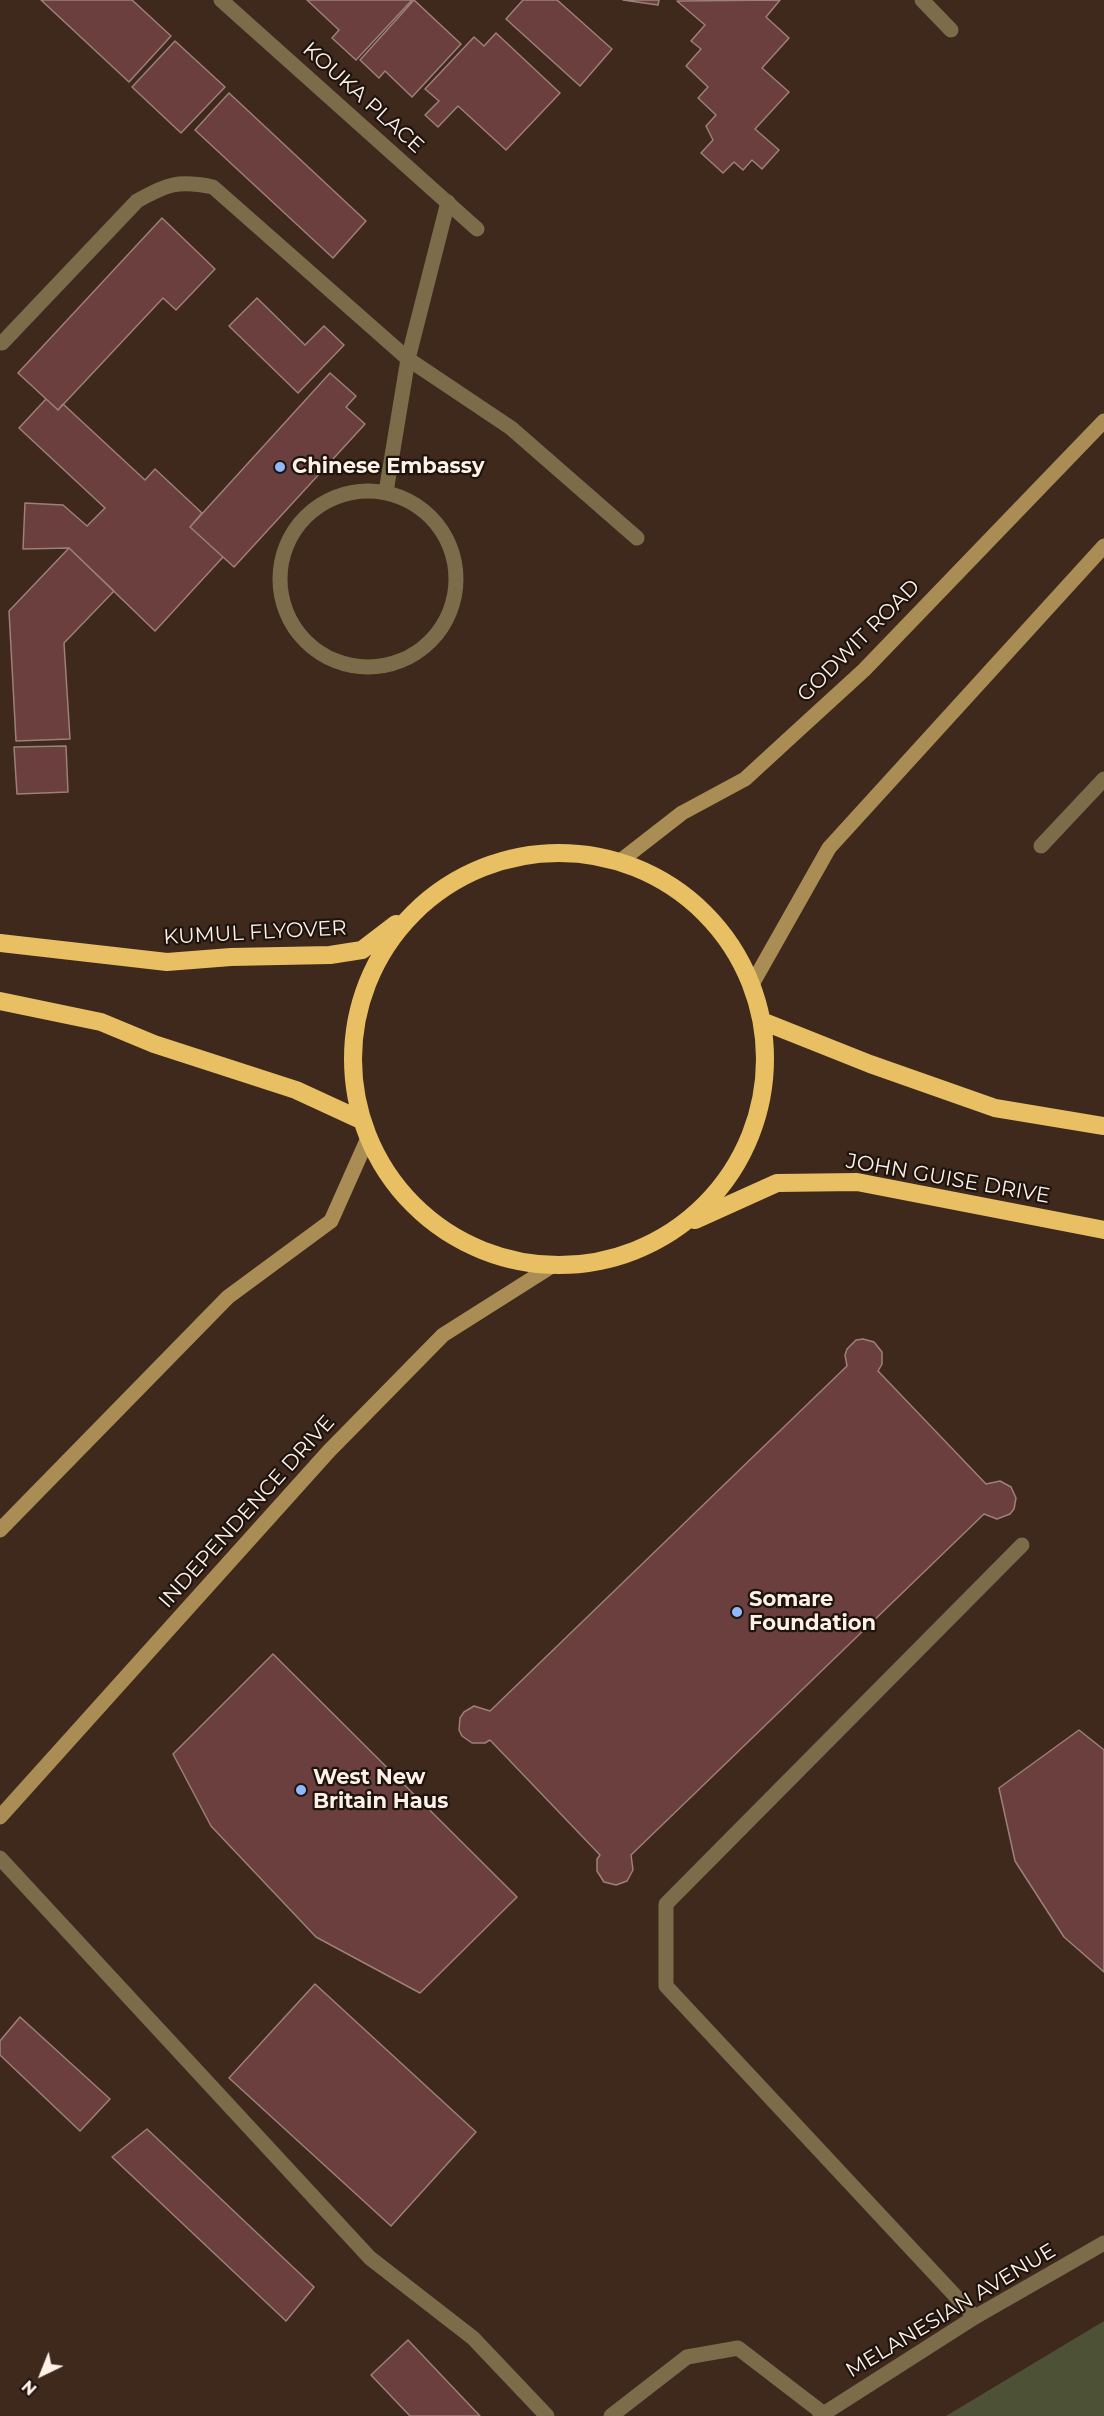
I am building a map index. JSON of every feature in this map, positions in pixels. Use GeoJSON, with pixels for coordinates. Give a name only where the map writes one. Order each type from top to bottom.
{"type":"FeatureCollection","features":[{"type":"Feature","properties":{"kind":"highway"},"geometry":{"type":"LineString","coordinates":[[534,854],[576,854],[619,862],[668,885],[710,919],[751,986],[762,1021],[765,1078],[752,1134],[724,1184],[684,1225],[654,1244],[621,1257],[587,1264],[552,1266],[494,1255],[441,1229],[398,1189],[368,1138],[361,1120],[352,1066],[357,1011],[377,959],[410,915],[453,880],[492,863],[534,854]]}},
{"type":"Feature","properties":{"kind":"highway","name":"KUMUL FLYOVER"},"geometry":{"type":"LineString","coordinates":[[0,943],[167,962],[231,957],[330,955],[362,950],[453,880]]}},
{"type":"Feature","properties":{"kind":"highway"},"geometry":{"type":"LineString","coordinates":[[0,1001],[101,1022],[154,1044],[297,1090],[361,1120]]}},
{"type":"Feature","properties":{"kind":"highway"},"geometry":{"type":"LineString","coordinates":[[762,1021],[870,1064],[995,1108],[1104,1126]]}},
{"type":"Feature","properties":{"kind":"highway","name":"JOHN GUISE DRIVE"},"geometry":{"type":"LineString","coordinates":[[684,1225],[777,1183],[857,1182],[1104,1230]]}},
{"type":"Feature","properties":{"kind":"street","name":"KOUKA PLACE"},"geometry":{"type":"LineString","coordinates":[[221,0],[477,229]]}},
{"type":"Feature","properties":{"kind":"street"},"geometry":{"type":"LineString","coordinates":[[922,0],[951,30]]}},
{"type":"Feature","properties":{"kind":"street"},"geometry":{"type":"LineString","coordinates":[[2,343],[137,201],[163,186],[190,183],[213,188],[408,359],[511,428],[637,538]]}},
{"type":"Feature","properties":{"kind":"street"},"geometry":{"type":"LineString","coordinates":[[386,492],[408,359],[448,202]]}},
{"type":"Feature","properties":{"kind":"street","name":"GODWIT ROAD"},"geometry":{"type":"LineString","coordinates":[[619,862],[682,813],[745,779],[795,734],[864,670],[1104,421]]}},
{"type":"Feature","properties":{"kind":"street"},"geometry":{"type":"LineString","coordinates":[[356,491],[386,492],[415,504],[436,523],[451,547],[456,574],[454,602],[442,628],[424,648],[400,662],[373,668],[344,665],[319,653],[297,632],[283,604],[279,574],[286,544],[302,519],[327,500],[356,491]]}},
{"type":"Feature","properties":{"kind":"street"},"geometry":{"type":"LineString","coordinates":[[751,986],[829,848],[1104,546]]}},
{"type":"Feature","properties":{"kind":"street"},"geometry":{"type":"LineString","coordinates":[[1041,846],[1104,779]]}},
{"type":"Feature","properties":{"kind":"street"},"geometry":{"type":"LineString","coordinates":[[0,1530],[228,1297],[330,1221],[368,1138]]}},
{"type":"Feature","properties":{"kind":"street","name":"INDEPENDENCE DRIVE"},"geometry":{"type":"LineString","coordinates":[[0,1816],[329,1451],[443,1335],[552,1266]]}},
{"type":"Feature","properties":{"kind":"street"},"geometry":{"type":"LineString","coordinates":[[975,2317],[666,1986],[666,1904],[1022,1545]]}},
{"type":"Feature","properties":{"kind":"street"},"geometry":{"type":"LineString","coordinates":[[0,1858],[370,2258],[473,2338],[547,2416]]}},
{"type":"Feature","properties":{"kind":"street","name":"MELANESIAN AVENUE"},"geometry":{"type":"LineString","coordinates":[[822,2415],[975,2317],[1104,2243]]}},
{"type":"Feature","properties":{"kind":"street"},"geometry":{"type":"LineString","coordinates":[[611,2416],[687,2356],[738,2348],[822,2415]]}},
{"type":"Feature","properties":{"kind":"green space"},"geometry":{"type":"Polygon","coordinates":[[[1104,2321],[1104,2416],[946,2416],[1104,2321]]]}},
{"type":"Feature","properties":{"kind":"building"},"geometry":{"type":"Polygon","coordinates":[[[41,0],[132,0],[171,36],[129,82],[41,0]]]}},
{"type":"Feature","properties":{"kind":"building"},"geometry":{"type":"Polygon","coordinates":[[[307,0],[412,0],[356,60],[332,38],[339,30],[307,0]]]}},
{"type":"Feature","properties":{"kind":"building"},"geometry":{"type":"Polygon","coordinates":[[[414,0],[461,44],[412,97],[385,71],[379,78],[360,60],[414,0]]]}},
{"type":"Feature","properties":{"kind":"building"},"geometry":{"type":"Polygon","coordinates":[[[523,0],[557,0],[612,49],[580,86],[506,19],[523,0]]]}},
{"type":"Feature","properties":{"kind":"building"},"geometry":{"type":"Polygon","coordinates":[[[623,0],[659,0],[658,5],[623,0]]]}},
{"type":"Feature","properties":{"kind":"building"},"geometry":{"type":"Polygon","coordinates":[[[780,0],[766,17],[789,38],[762,68],[789,92],[755,129],[779,150],[762,169],[752,160],[743,170],[734,162],[723,173],[701,153],[713,140],[706,126],[716,115],[698,98],[708,87],[686,66],[701,49],[691,41],[705,25],[677,1],[780,0]]]}},
{"type":"Feature","properties":{"kind":"building"},"geometry":{"type":"Polygon","coordinates":[[[496,33],[560,93],[506,150],[458,106],[438,127],[425,115],[439,101],[425,89],[474,37],[484,46],[496,33]]]}},
{"type":"Feature","properties":{"kind":"building"},"geometry":{"type":"Polygon","coordinates":[[[175,41],[225,87],[181,133],[132,87],[175,41]]]}},
{"type":"Feature","properties":{"kind":"building"},"geometry":{"type":"Polygon","coordinates":[[[229,93],[366,221],[333,258],[195,130],[229,93]]]}},
{"type":"Feature","properties":{"kind":"building"},"geometry":{"type":"Polygon","coordinates":[[[162,218],[215,269],[176,310],[163,298],[58,410],[18,373],[162,218]]]}},
{"type":"Feature","properties":{"kind":"building"},"geometry":{"type":"Polygon","coordinates":[[[257,298],[305,345],[324,326],[344,345],[298,393],[229,326],[257,298]]]}},
{"type":"Feature","properties":{"kind":"building"},"geometry":{"type":"Polygon","coordinates":[[[330,373],[356,396],[346,407],[365,424],[234,567],[190,527],[330,373]]]}},
{"type":"Feature","properties":{"kind":"building"},"geometry":{"type":"Polygon","coordinates":[[[46,399],[58,410],[63,404],[145,480],[155,469],[202,513],[190,527],[223,557],[155,631],[69,548],[23,549],[25,503],[63,505],[87,526],[105,508],[19,428],[46,399]]]}},
{"type":"Feature","properties":{"kind":"building"},"geometry":{"type":"Polygon","coordinates":[[[69,548],[114,591],[64,643],[70,739],[16,741],[9,611],[69,548]]]}},
{"type":"Feature","properties":{"kind":"building"},"geometry":{"type":"Polygon","coordinates":[[[66,746],[68,792],[17,794],[14,747],[66,746]]]}},
{"type":"Feature","properties":{"kind":"building","name":"Somare Foundation"},"geometry":{"type":"Polygon","coordinates":[[[856,1340],[874,1342],[882,1352],[882,1364],[878,1371],[986,1484],[1000,1481],[1011,1487],[1016,1498],[1014,1509],[1010,1514],[997,1519],[984,1514],[631,1855],[633,1870],[627,1881],[616,1885],[604,1882],[597,1871],[597,1859],[600,1855],[490,1740],[485,1743],[472,1743],[462,1736],[459,1730],[460,1718],[464,1712],[474,1706],[490,1711],[847,1366],[845,1355],[847,1349],[856,1340]]]}},
{"type":"Feature","properties":{"kind":"building","name":"West New Britain Haus"},"geometry":{"type":"Polygon","coordinates":[[[273,1654],[517,1897],[420,1993],[316,1937],[211,1826],[173,1754],[273,1654]]]}},
{"type":"Feature","properties":{"kind":"building"},"geometry":{"type":"Polygon","coordinates":[[[1079,1730],[1104,1750],[1104,1972],[1064,1937],[1015,1861],[999,1788],[1079,1730]]]}},
{"type":"Feature","properties":{"kind":"building"},"geometry":{"type":"Polygon","coordinates":[[[315,1984],[476,2132],[391,2226],[229,2078],[315,1984]]]}},
{"type":"Feature","properties":{"kind":"building"},"geometry":{"type":"Polygon","coordinates":[[[20,2017],[110,2099],[80,2131],[0,2055],[0,2041],[20,2017]]]}},
{"type":"Feature","properties":{"kind":"building"},"geometry":{"type":"Polygon","coordinates":[[[147,2129],[314,2287],[286,2321],[112,2157],[147,2129]]]}},
{"type":"Feature","properties":{"kind":"building"},"geometry":{"type":"Polygon","coordinates":[[[408,2340],[480,2416],[410,2416],[371,2375],[408,2340]]]}},
{"type":"Feature","properties":{"kind":"place","name":"Chinese Embassy"},"geometry":{"type":"Point","coordinates":[280,467]}},
{"type":"Feature","properties":{"kind":"place","name":"Somare Foundation"},"geometry":{"type":"Point","coordinates":[737,1612]}},
{"type":"Feature","properties":{"kind":"place","name":"West New Britain Haus"},"geometry":{"type":"Point","coordinates":[301,1790]}}]}
